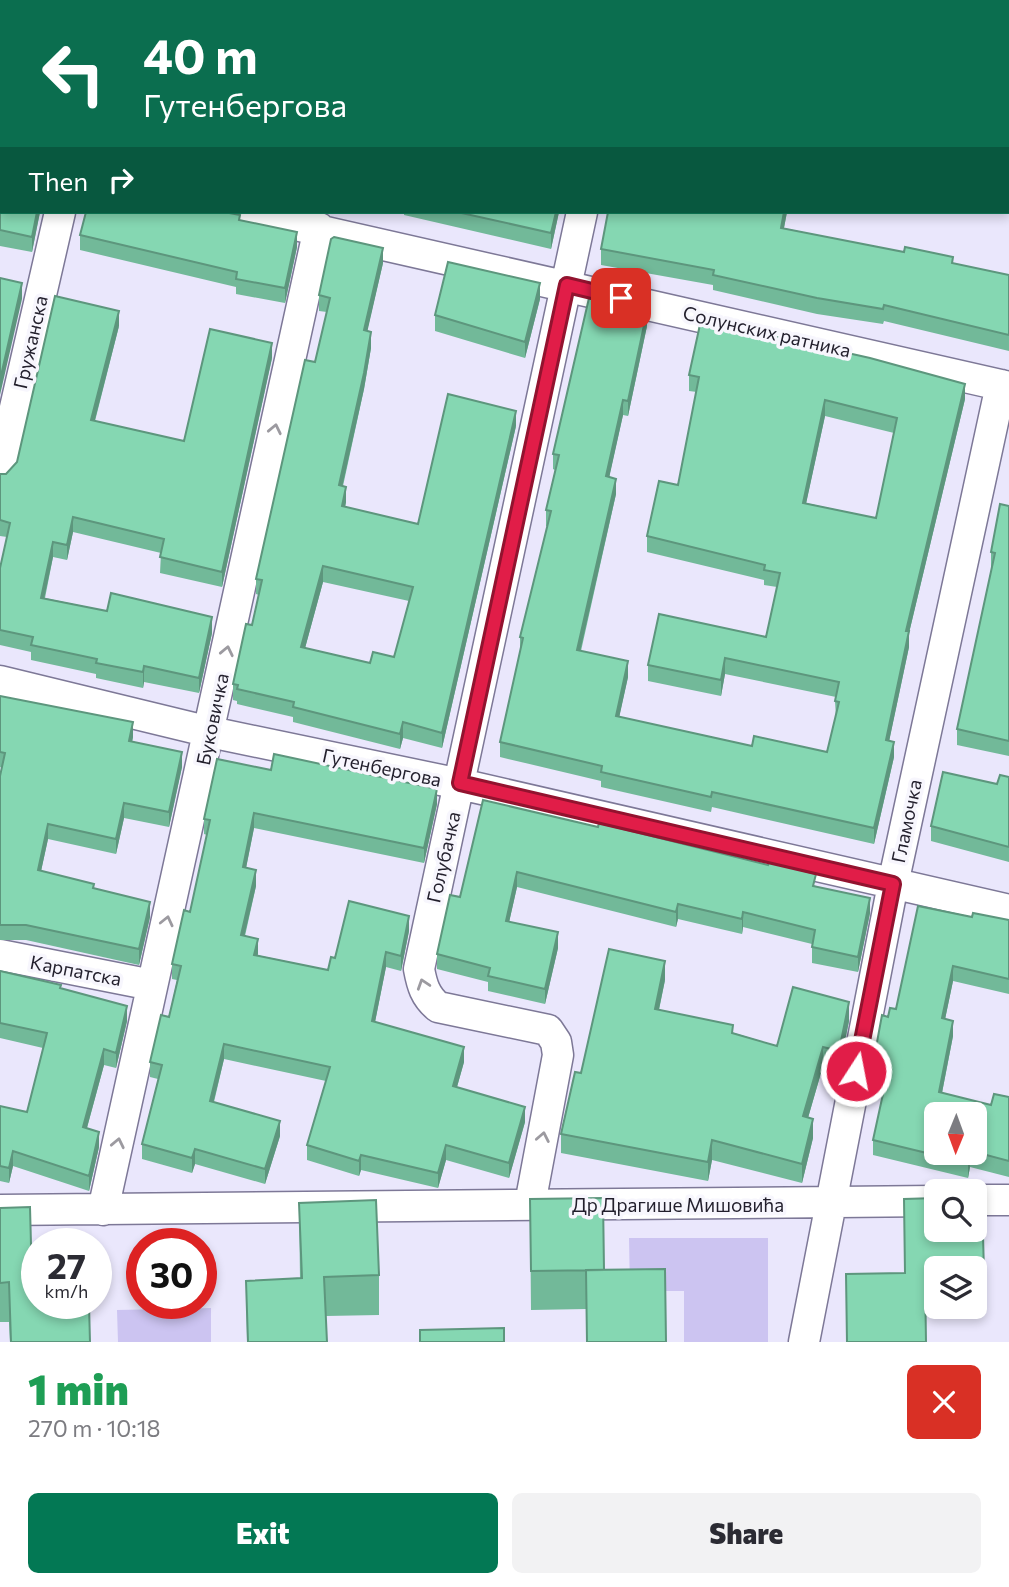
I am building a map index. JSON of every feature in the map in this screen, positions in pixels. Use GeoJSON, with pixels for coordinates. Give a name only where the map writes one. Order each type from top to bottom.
{"type":"FeatureCollection","features":[{"type":"Feature","properties":{"kind":"street","name":"Гружанска"},"geometry":{"type":"LineString","coordinates":[[0,473],[60,214]]}},
{"type":"Feature","properties":{"kind":"street","name":"Солунских ратника"},"geometry":{"type":"LineString","coordinates":[[248,214],[1005,386]]}},
{"type":"Feature","properties":{"kind":"street","name":"Голубачка"},"geometry":{"type":"LineString","coordinates":[[530,1204],[558,1055],[556,1042],[548,1030],[438,1007],[429,999],[422,986],[419,969],[582,214]]}},
{"type":"Feature","properties":{"kind":"street","name":"Буковичка"},"geometry":{"type":"LineString","coordinates":[[103,1210],[319,228]]}},
{"type":"Feature","properties":{"kind":"street","name":"Гламочка"},"geometry":{"type":"LineString","coordinates":[[804,1342],[893,884],[1005,386]]}},
{"type":"Feature","properties":{"kind":"street","name":"Гутенбергова"},"geometry":{"type":"LineString","coordinates":[[0,681],[209,732],[460,783],[1009,910]]}},
{"type":"Feature","properties":{"kind":"street","name":"Карпатска"},"geometry":{"type":"LineString","coordinates":[[0,955],[152,985]]}},
{"type":"Feature","properties":{"kind":"street"},"geometry":{"type":"LineString","coordinates":[[987,1200],[1009,1200]]}},
{"type":"Feature","properties":{"kind":"street","name":"Др Драгише Мишовића"},"geometry":{"type":"LineString","coordinates":[[0,1210],[924,1201]]}},
{"type":"Feature","properties":{"kind":"shaded area"},"geometry":{"type":"Polygon","coordinates":[[[629,1238],[768,1238],[768,1342],[684,1342],[684,1291],[630,1291],[629,1238]]]}},
{"type":"Feature","properties":{"kind":"shaded area"},"geometry":{"type":"Polygon","coordinates":[[[117,1310],[126,1310],[126,1319],[211,1319],[211,1342],[118,1342],[117,1310]]]}},
{"type":"Feature","properties":{"kind":"building"},"geometry":{"type":"Polygon","coordinates":[[[0,214],[37,214],[32,237],[0,230],[0,214]]]}},
{"type":"Feature","properties":{"kind":"building"},"geometry":{"type":"Polygon","coordinates":[[[85,214],[235,214],[240,215],[239,220],[297,232],[285,288],[236,279],[237,272],[80,235],[85,214]]]}},
{"type":"Feature","properties":{"kind":"building"},"geometry":{"type":"Polygon","coordinates":[[[466,214],[556,214],[551,233],[466,214]]]}},
{"type":"Feature","properties":{"kind":"building"},"geometry":{"type":"Polygon","coordinates":[[[608,214],[784,214],[781,228],[904,252],[905,247],[953,257],[952,263],[1009,275],[1009,335],[884,305],[883,309],[817,298],[713,275],[714,270],[601,249],[608,214]]]}},
{"type":"Feature","properties":{"kind":"building"},"geometry":{"type":"Polygon","coordinates":[[[334,237],[383,248],[364,330],[371,332],[364,373],[339,485],[346,487],[342,506],[418,524],[448,394],[516,411],[442,733],[403,722],[400,734],[293,707],[294,702],[237,689],[238,685],[233,684],[246,624],[252,625],[262,580],[256,579],[305,360],[315,362],[330,298],[319,295],[331,239],[334,237]],[[323,566],[301,647],[370,663],[373,652],[394,657],[413,587],[323,566]]]}},
{"type":"Feature","properties":{"kind":"building"},"geometry":{"type":"Polygon","coordinates":[[[448,262],[540,283],[525,342],[435,315],[448,262]]]}},
{"type":"Feature","properties":{"kind":"building"},"geometry":{"type":"Polygon","coordinates":[[[0,278],[22,283],[0,380],[0,278]]]}},
{"type":"Feature","properties":{"kind":"building"},"geometry":{"type":"Polygon","coordinates":[[[55,296],[119,311],[91,420],[184,441],[210,329],[272,343],[222,572],[160,557],[164,539],[73,517],[67,545],[53,542],[41,598],[107,611],[111,593],[212,617],[199,678],[144,666],[143,672],[96,663],[97,659],[31,645],[33,637],[0,630],[0,568],[10,523],[0,520],[0,474],[6,474],[17,462],[55,296]]]}},
{"type":"Feature","properties":{"kind":"building"},"geometry":{"type":"Polygon","coordinates":[[[589,298],[647,311],[628,401],[623,400],[606,476],[616,479],[577,650],[628,661],[616,716],[752,746],[754,736],[827,752],[839,702],[835,701],[839,682],[725,658],[721,680],[648,665],[659,614],[766,637],[780,573],[764,570],[765,565],[647,536],[659,481],[678,485],[699,377],[689,375],[701,320],[870,358],[965,384],[906,631],[909,631],[886,740],[894,742],[874,828],[712,792],[711,797],[601,772],[602,766],[500,742],[523,638],[520,637],[551,511],[546,510],[559,455],[553,454],[589,298]],[[825,400],[803,503],[876,518],[897,418],[825,400]]]}},
{"type":"Feature","properties":{"kind":"building"},"geometry":{"type":"Polygon","coordinates":[[[1000,504],[1009,506],[1009,741],[957,729],[995,553],[991,552],[1000,504]]]}},
{"type":"Feature","properties":{"kind":"building"},"geometry":{"type":"Polygon","coordinates":[[[0,696],[133,722],[129,741],[182,752],[169,812],[124,803],[116,839],[48,824],[38,870],[94,884],[93,888],[150,902],[139,949],[26,925],[0,925],[0,776],[5,753],[0,752],[0,696]]]}},
{"type":"Feature","properties":{"kind":"building"},"geometry":{"type":"Polygon","coordinates":[[[274,754],[437,789],[424,848],[254,813],[243,867],[256,870],[241,935],[258,939],[254,955],[328,970],[331,957],[335,958],[349,901],[409,916],[401,956],[386,952],[372,1021],[464,1047],[453,1086],[525,1107],[509,1163],[446,1145],[438,1173],[361,1155],[359,1161],[307,1145],[330,1067],[224,1044],[210,1101],[280,1121],[265,1169],[195,1149],[192,1158],[142,1144],[162,1065],[150,1062],[161,1015],[169,1017],[181,966],[172,964],[184,910],[190,912],[210,820],[204,819],[217,759],[271,770],[274,754]]]}},
{"type":"Feature","properties":{"kind":"building"},"geometry":{"type":"Polygon","coordinates":[[[943,772],[997,784],[1000,775],[1009,777],[1009,847],[931,826],[943,772]]]}},
{"type":"Feature","properties":{"kind":"building"},"geometry":{"type":"Polygon","coordinates":[[[483,800],[598,827],[599,823],[768,865],[769,862],[816,874],[813,886],[870,898],[858,957],[812,947],[815,930],[743,912],[742,919],[678,904],[676,912],[517,872],[506,921],[558,932],[545,989],[488,976],[490,968],[437,954],[450,895],[460,897],[483,800]]]}},
{"type":"Feature","properties":{"kind":"building"},"geometry":{"type":"Polygon","coordinates":[[[918,906],[972,917],[973,913],[1009,920],[1009,979],[953,966],[942,1018],[953,1021],[939,1092],[979,1102],[924,1102],[924,1152],[873,1140],[888,1071],[877,1069],[878,1066],[873,1064],[882,1015],[888,1017],[890,1008],[896,1009],[918,906]]]}},
{"type":"Feature","properties":{"kind":"building"},"geometry":{"type":"Polygon","coordinates":[[[609,949],[665,961],[655,1009],[733,1025],[732,1033],[777,1046],[793,987],[849,1002],[839,1051],[823,1047],[803,1116],[813,1119],[802,1164],[712,1140],[708,1162],[561,1134],[575,1072],[581,1073],[609,949]]]}},
{"type":"Feature","properties":{"kind":"building"},"geometry":{"type":"Polygon","coordinates":[[[0,971],[61,985],[60,988],[127,1006],[116,1053],[104,1049],[83,1127],[99,1132],[89,1176],[13,1151],[9,1168],[0,1166],[0,1106],[27,1112],[47,1033],[0,1023],[0,971]]]}},
{"type":"Feature","properties":{"kind":"building"},"geometry":{"type":"Polygon","coordinates":[[[994,1094],[1009,1097],[1009,1161],[987,1155],[987,1104],[991,1105],[994,1094]]]}},
{"type":"Feature","properties":{"kind":"building"},"geometry":{"type":"Polygon","coordinates":[[[603,1198],[604,1270],[531,1271],[530,1199],[603,1198]]]}},
{"type":"Feature","properties":{"kind":"building"},"geometry":{"type":"Polygon","coordinates":[[[924,1198],[924,1242],[983,1242],[984,1256],[924,1256],[926,1342],[847,1342],[846,1274],[905,1273],[904,1199],[924,1198]]]}},
{"type":"Feature","properties":{"kind":"building"},"geometry":{"type":"Polygon","coordinates":[[[376,1200],[379,1275],[324,1277],[327,1342],[248,1342],[246,1281],[302,1278],[299,1203],[376,1200]]]}},
{"type":"Feature","properties":{"kind":"building"},"geometry":{"type":"Polygon","coordinates":[[[30,1207],[31,1228],[21,1228],[21,1319],[89,1319],[90,1342],[11,1342],[9,1282],[0,1283],[0,1208],[30,1207]]]}},
{"type":"Feature","properties":{"kind":"building"},"geometry":{"type":"Polygon","coordinates":[[[665,1269],[666,1342],[587,1342],[586,1270],[665,1269]]]}},
{"type":"Feature","properties":{"kind":"building"},"geometry":{"type":"Polygon","coordinates":[[[504,1328],[504,1342],[420,1342],[420,1330],[504,1328]]]}},
{"type":"Feature","properties":{"kind":"route"},"geometry":{"type":"LineString","coordinates":[[621,298],[567,285],[460,783],[893,884],[856,1071]]}}]}
